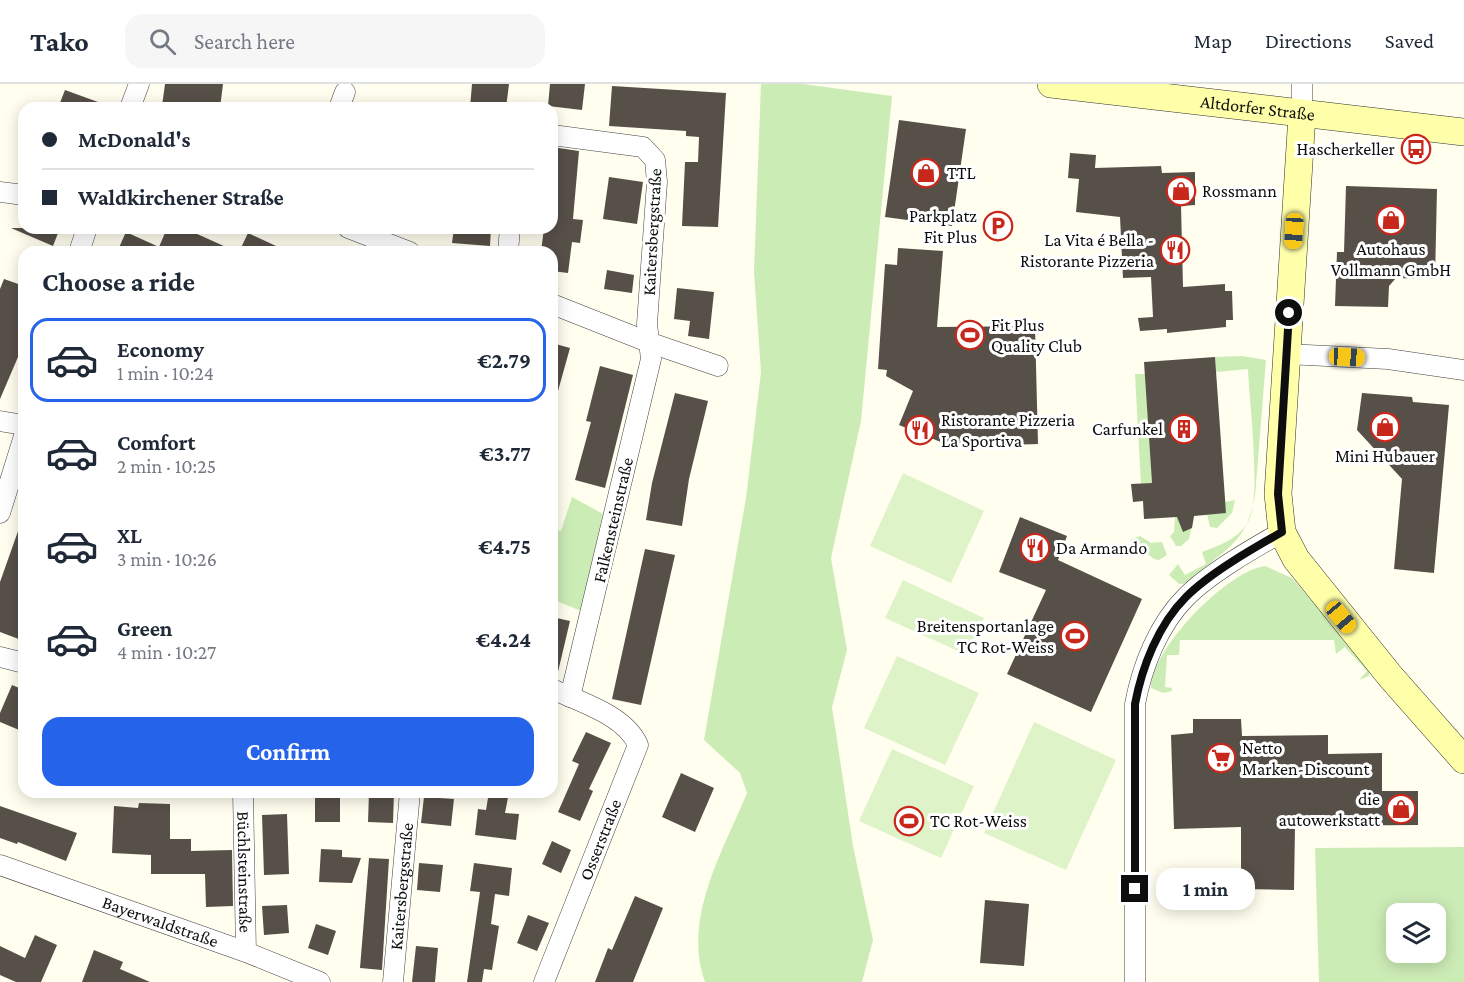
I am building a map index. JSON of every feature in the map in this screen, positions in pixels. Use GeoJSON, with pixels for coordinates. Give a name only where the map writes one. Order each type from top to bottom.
{"type":"FeatureCollection","features":[{"type":"Feature","properties":{"kind":"main road","name":"Altdorfer Straße"},"geometry":{"type":"LineString","coordinates":[[1052,84],[1302,115],[1464,132]]}},
{"type":"Feature","properties":{"kind":"main road"},"geometry":{"type":"LineString","coordinates":[[1302,115],[1278,494],[1282,532],[1296,560],[1329,602],[1464,760]]}},
{"type":"Feature","properties":{"kind":"street"},"geometry":{"type":"LineString","coordinates":[[132,102],[140,84]]}},
{"type":"Feature","properties":{"kind":"street"},"geometry":{"type":"LineString","coordinates":[[1302,84],[1302,115]]}},
{"type":"Feature","properties":{"kind":"street","name":"Kaitersbergstraße"},"geometry":{"type":"LineString","coordinates":[[558,136],[643,147],[655,160],[657,182],[647,324],[648,342]]}},
{"type":"Feature","properties":{"kind":"street"},"geometry":{"type":"LineString","coordinates":[[0,192],[18,194]]}},
{"type":"Feature","properties":{"kind":"street"},"geometry":{"type":"LineString","coordinates":[[364,234],[394,246]]}},
{"type":"Feature","properties":{"kind":"street"},"geometry":{"type":"LineString","coordinates":[[558,306],[648,342],[718,366]]}},
{"type":"Feature","properties":{"kind":"street","name":"Falkensteinstraße"},"geometry":{"type":"LineString","coordinates":[[570,698],[651,359],[648,342]]}},
{"type":"Feature","properties":{"kind":"street"},"geometry":{"type":"LineString","coordinates":[[1286,354],[1388,359],[1464,369]]}},
{"type":"Feature","properties":{"kind":"street"},"geometry":{"type":"LineString","coordinates":[[0,421],[18,424]]}},
{"type":"Feature","properties":{"kind":"street"},"geometry":{"type":"LineString","coordinates":[[0,513],[18,455]]}},
{"type":"Feature","properties":{"kind":"street"},"geometry":{"type":"LineString","coordinates":[[1136,982],[1135,704],[1146,660],[1186,597],[1248,552],[1282,532]]}},
{"type":"Feature","properties":{"kind":"street"},"geometry":{"type":"LineString","coordinates":[[0,657],[18,662]]}},
{"type":"Feature","properties":{"kind":"street"},"geometry":{"type":"LineString","coordinates":[[558,692],[570,698]]}},
{"type":"Feature","properties":{"kind":"street","name":"Osserstraße"},"geometry":{"type":"LineString","coordinates":[[544,982],[638,745],[634,736],[623,724],[570,698]]}},
{"type":"Feature","properties":{"kind":"street","name":"Büchlsteinstraße"},"geometry":{"type":"LineString","coordinates":[[243,798],[246,952]]}},
{"type":"Feature","properties":{"kind":"street","name":"Kaitersbergstraße"},"geometry":{"type":"LineString","coordinates":[[393,982],[409,798]]}},
{"type":"Feature","properties":{"kind":"street","name":"Bayerwaldstraße"},"geometry":{"type":"LineString","coordinates":[[0,865],[246,952],[320,982]]}},
{"type":"Feature","properties":{"kind":"green space"},"geometry":{"type":"Polygon","coordinates":[[[761,84],[803,84],[892,96],[861,421],[831,558],[847,650],[832,707],[853,846],[873,940],[862,982],[705,982],[699,958],[698,934],[708,886],[747,793],[740,773],[704,740],[746,498],[761,372],[754,272],[761,84]]]}},
{"type":"Feature","properties":{"kind":"green space"},"geometry":{"type":"Polygon","coordinates":[[[1242,356],[1266,360],[1255,496],[1252,507],[1254,449],[1248,369],[1216,372],[1215,357],[1242,356]]]}},
{"type":"Feature","properties":{"kind":"green space"},"geometry":{"type":"Polygon","coordinates":[[[1135,374],[1145,374],[1152,483],[1141,484],[1135,374]]]}},
{"type":"Feature","properties":{"kind":"green space"},"geometry":{"type":"Polygon","coordinates":[[[903,473],[984,511],[951,583],[870,546],[903,473]]]}},
{"type":"Feature","properties":{"kind":"green space"},"geometry":{"type":"Polygon","coordinates":[[[572,497],[603,514],[581,611],[558,601],[558,530],[561,531],[572,497]]]}},
{"type":"Feature","properties":{"kind":"green space"},"geometry":{"type":"Polygon","coordinates":[[[1235,500],[1232,513],[1217,528],[1210,527],[1207,514],[1226,513],[1225,502],[1235,500]]]}},
{"type":"Feature","properties":{"kind":"green space"},"geometry":{"type":"Polygon","coordinates":[[[1194,515],[1189,539],[1181,546],[1176,546],[1170,536],[1174,532],[1175,517],[1194,515]]]}},
{"type":"Feature","properties":{"kind":"green space"},"geometry":{"type":"Polygon","coordinates":[[[1246,524],[1230,546],[1188,581],[1179,584],[1169,575],[1178,564],[1185,575],[1206,564],[1202,552],[1233,538],[1246,524]]]}},
{"type":"Feature","properties":{"kind":"green space"},"geometry":{"type":"Polygon","coordinates":[[[1140,536],[1151,543],[1162,542],[1167,555],[1159,560],[1154,559],[1130,540],[1140,536]]]}},
{"type":"Feature","properties":{"kind":"green space"},"geometry":{"type":"Polygon","coordinates":[[[1265,566],[1292,578],[1369,667],[1369,676],[1359,680],[1367,671],[1345,647],[1336,654],[1334,640],[1180,640],[1179,655],[1167,655],[1165,687],[1172,688],[1172,691],[1163,693],[1151,688],[1154,672],[1163,653],[1194,614],[1231,582],[1249,571],[1265,566]]]}},
{"type":"Feature","properties":{"kind":"green space"},"geometry":{"type":"Polygon","coordinates":[[[903,580],[984,618],[967,655],[885,618],[903,580]]]}},
{"type":"Feature","properties":{"kind":"green space"},"geometry":{"type":"Polygon","coordinates":[[[897,656],[979,693],[945,765],[864,728],[897,656]]]}},
{"type":"Feature","properties":{"kind":"green space"},"geometry":{"type":"Polygon","coordinates":[[[1034,722],[1116,760],[1066,870],[984,833],[1034,722]]]}},
{"type":"Feature","properties":{"kind":"green space"},"geometry":{"type":"Polygon","coordinates":[[[892,749],[974,786],[941,858],[859,821],[892,749]]]}},
{"type":"Feature","properties":{"kind":"green space"},"geometry":{"type":"Polygon","coordinates":[[[1464,847],[1464,982],[1319,982],[1315,848],[1464,847]]]}},
{"type":"Feature","properties":{"kind":"building"},"geometry":{"type":"Polygon","coordinates":[[[165,84],[223,84],[221,102],[163,102],[165,84]]]}},
{"type":"Feature","properties":{"kind":"building"},"geometry":{"type":"Polygon","coordinates":[[[472,84],[509,84],[507,102],[470,102],[472,84]]]}},
{"type":"Feature","properties":{"kind":"building"},"geometry":{"type":"Polygon","coordinates":[[[550,84],[585,84],[582,110],[558,107],[558,102],[548,102],[550,84]]]}},
{"type":"Feature","properties":{"kind":"building"},"geometry":{"type":"Polygon","coordinates":[[[612,86],[726,93],[718,227],[682,226],[685,162],[698,162],[699,137],[686,136],[686,131],[609,126],[612,86]]]}},
{"type":"Feature","properties":{"kind":"building"},"geometry":{"type":"Polygon","coordinates":[[[65,90],[98,102],[60,102],[65,90]]]}},
{"type":"Feature","properties":{"kind":"building","name":"TTL"},"geometry":{"type":"Polygon","coordinates":[[[899,120],[966,129],[952,226],[885,217],[899,120]]]}},
{"type":"Feature","properties":{"kind":"building"},"geometry":{"type":"Polygon","coordinates":[[[558,148],[579,151],[573,219],[583,220],[580,243],[572,242],[568,273],[558,272],[558,246],[542,246],[543,234],[558,234],[558,148]]]}},
{"type":"Feature","properties":{"kind":"building"},"geometry":{"type":"Polygon","coordinates":[[[1070,153],[1096,155],[1095,168],[1161,166],[1162,173],[1195,172],[1195,205],[1181,206],[1183,287],[1225,284],[1225,291],[1232,291],[1233,320],[1226,320],[1226,327],[1167,333],[1167,329],[1140,331],[1138,318],[1153,317],[1151,277],[1123,278],[1120,217],[1076,212],[1079,179],[1068,178],[1070,153]]]}},
{"type":"Feature","properties":{"kind":"building"},"geometry":{"type":"Polygon","coordinates":[[[609,177],[643,182],[637,224],[603,219],[609,177]]]}},
{"type":"Feature","properties":{"kind":"building","name":"Autohaus Vollmann GmbH"},"geometry":{"type":"Polygon","coordinates":[[[1346,186],[1437,189],[1435,279],[1396,278],[1389,286],[1388,307],[1335,306],[1337,252],[1344,252],[1346,186]]]}},
{"type":"Feature","properties":{"kind":"building"},"geometry":{"type":"Polygon","coordinates":[[[25,234],[58,234],[53,246],[25,234]]]}},
{"type":"Feature","properties":{"kind":"building"},"geometry":{"type":"Polygon","coordinates":[[[125,234],[130,234],[157,246],[120,246],[125,234]]]}},
{"type":"Feature","properties":{"kind":"building"},"geometry":{"type":"Polygon","coordinates":[[[164,234],[197,234],[224,246],[159,246],[164,234]]]}},
{"type":"Feature","properties":{"kind":"building"},"geometry":{"type":"Polygon","coordinates":[[[248,234],[250,234],[276,246],[242,246],[248,234]]]}},
{"type":"Feature","properties":{"kind":"building"},"geometry":{"type":"Polygon","coordinates":[[[453,234],[491,234],[490,246],[452,243],[453,234]]]}},
{"type":"Feature","properties":{"kind":"building"},"geometry":{"type":"Polygon","coordinates":[[[898,248],[943,251],[937,327],[1035,326],[1038,444],[953,447],[899,425],[913,391],[886,376],[887,370],[878,369],[885,264],[897,265],[898,248]]]}},
{"type":"Feature","properties":{"kind":"building"},"geometry":{"type":"Polygon","coordinates":[[[607,270],[634,275],[632,293],[604,289],[607,270]]]}},
{"type":"Feature","properties":{"kind":"building"},"geometry":{"type":"Polygon","coordinates":[[[4,279],[18,284],[18,357],[0,399],[0,289],[4,279]]]}},
{"type":"Feature","properties":{"kind":"building"},"geometry":{"type":"Polygon","coordinates":[[[677,288],[714,292],[709,339],[688,336],[690,321],[674,319],[677,288]]]}},
{"type":"Feature","properties":{"kind":"building"},"geometry":{"type":"Polygon","coordinates":[[[558,345],[570,348],[558,391],[558,345]]]}},
{"type":"Feature","properties":{"kind":"building","name":"Carfunkel"},"geometry":{"type":"Polygon","coordinates":[[[1215,357],[1226,513],[1194,516],[1192,528],[1183,532],[1177,517],[1144,519],[1143,501],[1133,502],[1131,484],[1152,483],[1144,362],[1215,357]]]}},
{"type":"Feature","properties":{"kind":"building"},"geometry":{"type":"Polygon","coordinates":[[[600,366],[633,375],[605,488],[575,480],[591,422],[586,421],[600,366]]]}},
{"type":"Feature","properties":{"kind":"building"},"geometry":{"type":"Polygon","coordinates":[[[675,393],[708,401],[689,479],[682,526],[646,520],[652,483],[675,393]]]}},
{"type":"Feature","properties":{"kind":"building"},"geometry":{"type":"Polygon","coordinates":[[[1362,393],[1412,397],[1413,402],[1449,405],[1434,573],[1394,569],[1402,479],[1357,430],[1362,393]]]}},
{"type":"Feature","properties":{"kind":"building","name":"Breitensportanlage TC Rot-Weiss"},"geometry":{"type":"Polygon","coordinates":[[[1020,517],[1067,536],[1058,560],[1142,599],[1091,712],[1007,674],[1046,590],[999,572],[1020,517]]]}},
{"type":"Feature","properties":{"kind":"building"},"geometry":{"type":"Polygon","coordinates":[[[18,531],[18,639],[0,632],[0,582],[18,531]]]}},
{"type":"Feature","properties":{"kind":"building"},"geometry":{"type":"Polygon","coordinates":[[[645,549],[675,555],[641,705],[612,699],[645,549]]]}},
{"type":"Feature","properties":{"kind":"building"},"geometry":{"type":"Polygon","coordinates":[[[558,618],[570,621],[558,672],[558,618]]]}},
{"type":"Feature","properties":{"kind":"building"},"geometry":{"type":"Polygon","coordinates":[[[12,685],[18,688],[18,730],[0,722],[0,713],[12,685]]]}},
{"type":"Feature","properties":{"kind":"building"},"geometry":{"type":"Polygon","coordinates":[[[1193,719],[1241,719],[1242,736],[1328,735],[1328,754],[1382,753],[1382,791],[1418,791],[1418,825],[1295,826],[1294,890],[1241,889],[1241,827],[1174,829],[1171,735],[1193,733],[1193,719]]]}},
{"type":"Feature","properties":{"kind":"building"},"geometry":{"type":"Polygon","coordinates":[[[586,732],[611,743],[589,789],[593,791],[580,821],[558,812],[579,764],[572,761],[586,732]]]}},
{"type":"Feature","properties":{"kind":"building"},"geometry":{"type":"Polygon","coordinates":[[[681,773],[714,788],[695,832],[662,817],[681,773]]]}},
{"type":"Feature","properties":{"kind":"building"},"geometry":{"type":"Polygon","coordinates":[[[315,798],[340,798],[340,822],[315,822],[315,798]]]}},
{"type":"Feature","properties":{"kind":"building"},"geometry":{"type":"Polygon","coordinates":[[[369,798],[394,798],[393,823],[368,822],[369,798]]]}},
{"type":"Feature","properties":{"kind":"building"},"geometry":{"type":"Polygon","coordinates":[[[424,798],[454,799],[451,826],[421,823],[424,798]]]}},
{"type":"Feature","properties":{"kind":"building"},"geometry":{"type":"Polygon","coordinates":[[[488,798],[508,798],[505,813],[519,814],[516,840],[475,835],[478,809],[486,810],[488,798]]]}},
{"type":"Feature","properties":{"kind":"building"},"geometry":{"type":"Polygon","coordinates":[[[139,803],[170,804],[170,839],[191,839],[191,851],[232,850],[233,906],[206,907],[205,874],[151,874],[151,855],[112,853],[114,806],[138,808],[139,803]]]}},
{"type":"Feature","properties":{"kind":"building"},"geometry":{"type":"Polygon","coordinates":[[[0,806],[77,833],[66,861],[18,842],[17,844],[0,838],[0,806]]]}},
{"type":"Feature","properties":{"kind":"building"},"geometry":{"type":"Polygon","coordinates":[[[287,814],[289,874],[264,875],[262,815],[287,814]]]}},
{"type":"Feature","properties":{"kind":"building"},"geometry":{"type":"Polygon","coordinates":[[[552,841],[571,850],[561,873],[542,864],[552,841]]]}},
{"type":"Feature","properties":{"kind":"building"},"geometry":{"type":"Polygon","coordinates":[[[321,849],[342,850],[342,857],[361,858],[352,883],[319,882],[321,849]]]}},
{"type":"Feature","properties":{"kind":"building"},"geometry":{"type":"Polygon","coordinates":[[[369,858],[389,859],[382,970],[360,968],[369,858]]]}},
{"type":"Feature","properties":{"kind":"building"},"geometry":{"type":"Polygon","coordinates":[[[419,863],[443,865],[440,892],[417,890],[419,863]]]}},
{"type":"Feature","properties":{"kind":"building"},"geometry":{"type":"Polygon","coordinates":[[[474,863],[512,868],[509,896],[495,894],[491,924],[499,926],[492,970],[484,969],[482,982],[467,982],[480,892],[470,891],[474,863]]]}},
{"type":"Feature","properties":{"kind":"building"},"geometry":{"type":"Polygon","coordinates":[[[635,896],[663,908],[633,982],[595,982],[608,948],[612,950],[635,896]]]}},
{"type":"Feature","properties":{"kind":"building"},"geometry":{"type":"Polygon","coordinates":[[[985,900],[1029,904],[1024,966],[980,963],[985,900]]]}},
{"type":"Feature","properties":{"kind":"building"},"geometry":{"type":"Polygon","coordinates":[[[287,905],[289,933],[264,935],[262,906],[287,905]]]}},
{"type":"Feature","properties":{"kind":"building"},"geometry":{"type":"Polygon","coordinates":[[[528,915],[549,923],[537,951],[517,943],[528,915]]]}},
{"type":"Feature","properties":{"kind":"building"},"geometry":{"type":"Polygon","coordinates":[[[316,924],[336,931],[328,955],[308,948],[316,924]]]}},
{"type":"Feature","properties":{"kind":"building"},"geometry":{"type":"Polygon","coordinates":[[[35,935],[57,945],[41,982],[16,982],[0,975],[0,946],[25,958],[35,935]]]}},
{"type":"Feature","properties":{"kind":"building"},"geometry":{"type":"Polygon","coordinates":[[[416,946],[438,948],[435,982],[412,982],[416,946]]]}},
{"type":"Feature","properties":{"kind":"building"},"geometry":{"type":"Polygon","coordinates":[[[94,950],[123,962],[120,969],[150,982],[82,982],[94,950]]]}},
{"type":"Feature","properties":{"kind":"place","name":"Hascherkeller"},"geometry":{"type":"Point","coordinates":[1416,149]}},
{"type":"Feature","properties":{"kind":"place","name":"TTL"},"geometry":{"type":"Point","coordinates":[926,173]}},
{"type":"Feature","properties":{"kind":"place","name":"Rossmann"},"geometry":{"type":"Point","coordinates":[1181,191]}},
{"type":"Feature","properties":{"kind":"place","name":"Autohaus Vollmann GmbH"},"geometry":{"type":"Point","coordinates":[1391,220]}},
{"type":"Feature","properties":{"kind":"place","name":"Parkplatz Fit Plus"},"geometry":{"type":"Point","coordinates":[998,226]}},
{"type":"Feature","properties":{"kind":"place","name":"La Vita é Bella - Ristorante Pizzeria"},"geometry":{"type":"Point","coordinates":[1175,250]}},
{"type":"Feature","properties":{"kind":"place","name":"Fit Plus Quality Club"},"geometry":{"type":"Point","coordinates":[970,335]}},
{"type":"Feature","properties":{"kind":"place","name":"Mini Hubauer"},"geometry":{"type":"Point","coordinates":[1385,427]}},
{"type":"Feature","properties":{"kind":"place","name":"Carfunkel"},"geometry":{"type":"Point","coordinates":[1184,429]}},
{"type":"Feature","properties":{"kind":"place","name":"Ristorante Pizzeria La Sportiva"},"geometry":{"type":"Point","coordinates":[920,430]}},
{"type":"Feature","properties":{"kind":"place","name":"Da Armando"},"geometry":{"type":"Point","coordinates":[1035,548]}},
{"type":"Feature","properties":{"kind":"place","name":"Breitensportanlage TC Rot-Weiss"},"geometry":{"type":"Point","coordinates":[1075,636]}},
{"type":"Feature","properties":{"kind":"place","name":"Netto Marken-Discount"},"geometry":{"type":"Point","coordinates":[1221,758]}},
{"type":"Feature","properties":{"kind":"place","name":"die autowerkstatt"},"geometry":{"type":"Point","coordinates":[1401,809]}},
{"type":"Feature","properties":{"kind":"place","name":"TC Rot-Weiss"},"geometry":{"type":"Point","coordinates":[909,821]}},
{"type":"Feature","properties":{"kind":"route"},"geometry":{"type":"LineString","coordinates":[[1135,889],[1135,704],[1146,660],[1186,597],[1248,552],[1282,532],[1278,514],[1278,494],[1289,313]]}}]}
